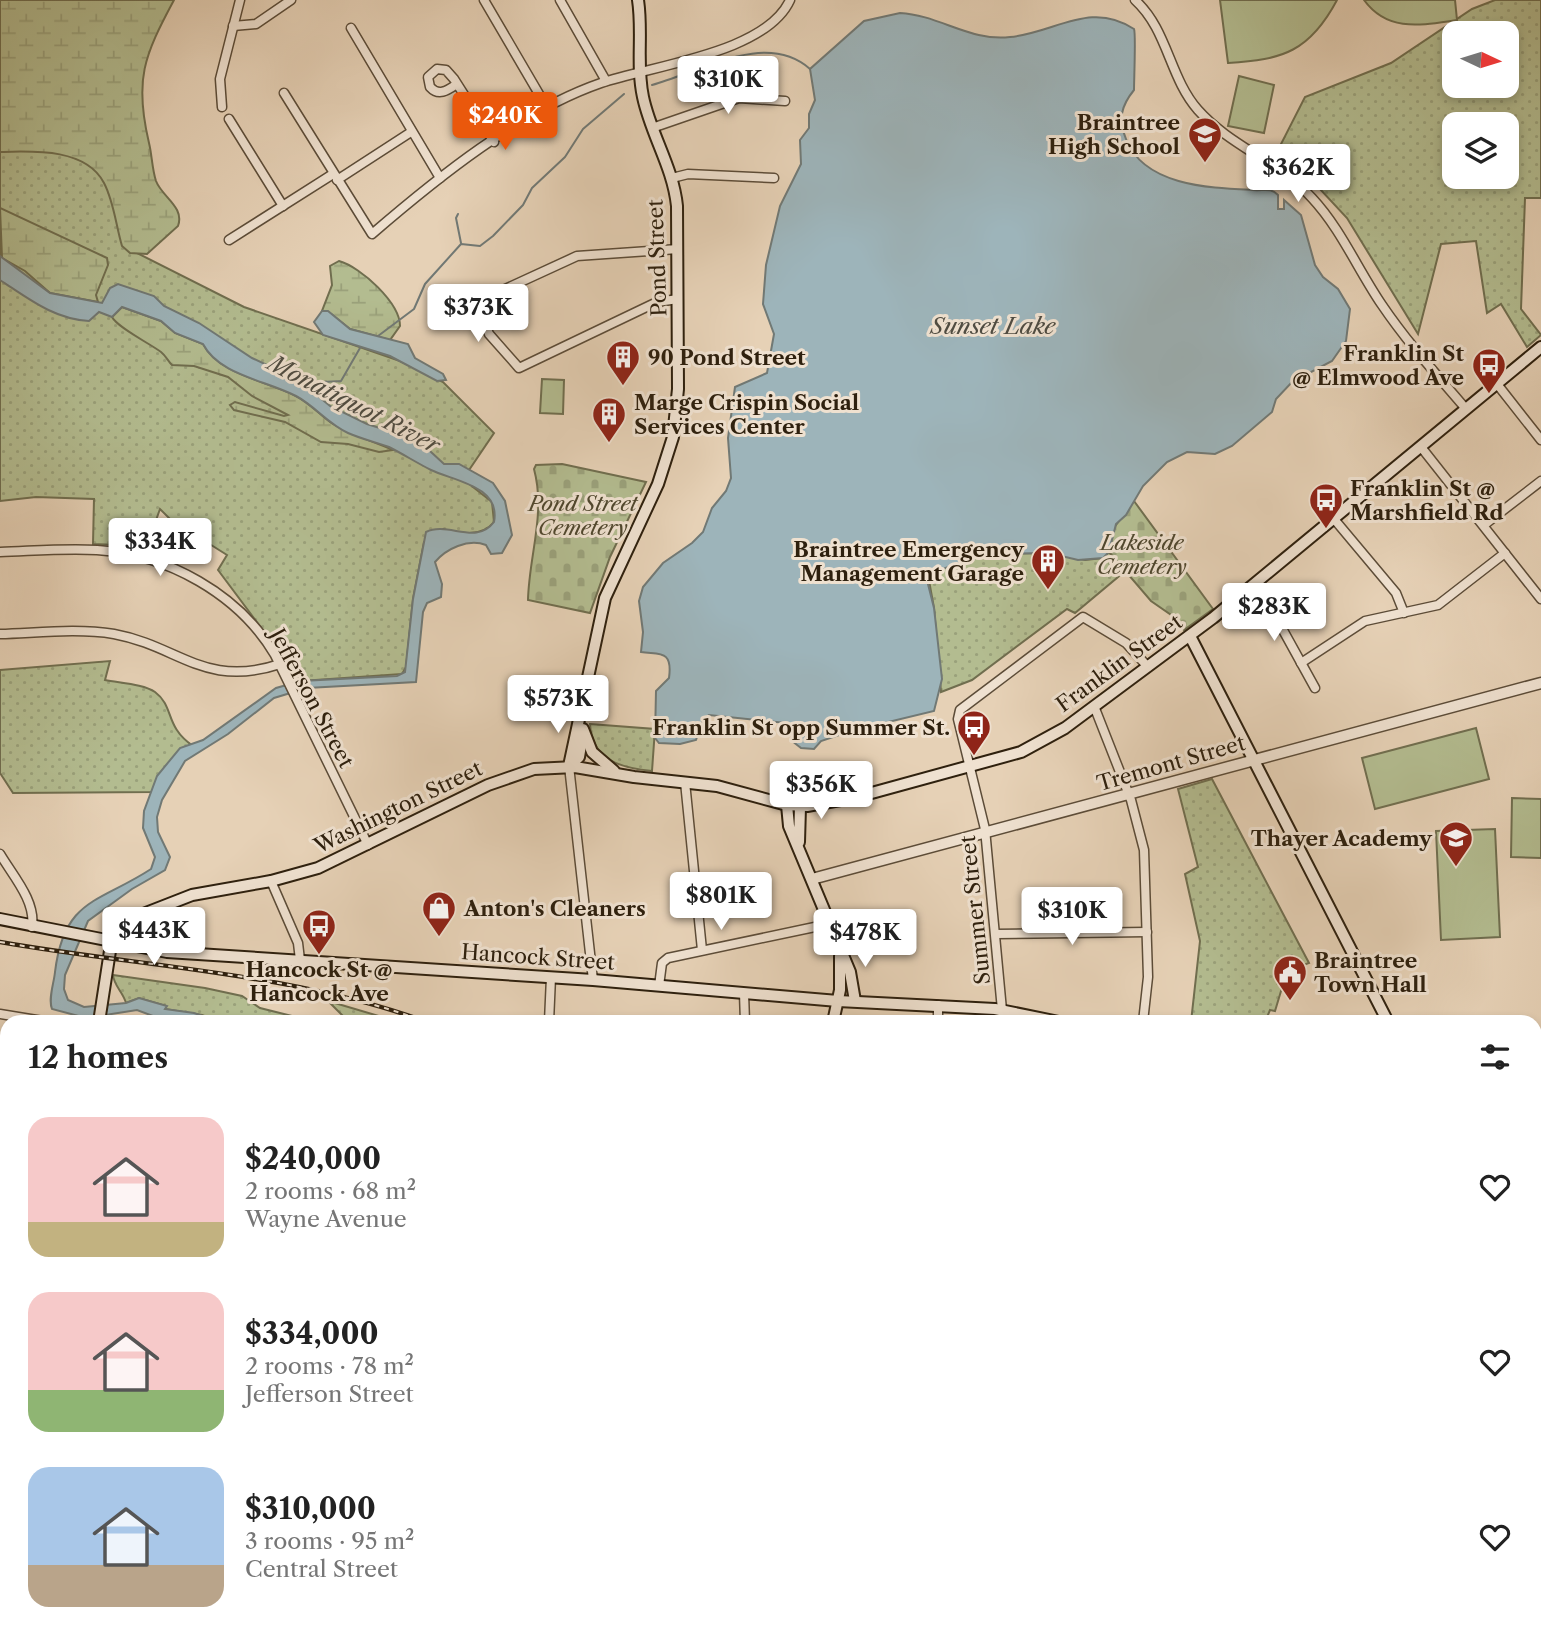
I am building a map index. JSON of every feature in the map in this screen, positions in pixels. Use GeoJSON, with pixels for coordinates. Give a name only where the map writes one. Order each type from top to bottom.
{"type":"FeatureCollection","features":[{"type":"Feature","properties":{"kind":"main road","name":"Pond Street"},"geometry":{"type":"LineString","coordinates":[[569,766],[581,752],[581,714],[608,590],[658,484],[671,447],[678,398],[678,214],[672,178],[652,128],[640,72],[638,0]]}},
{"type":"Feature","properties":{"kind":"main road","name":"Franklin Street"},"geometry":{"type":"LineString","coordinates":[[800,807],[838,802],[969,767],[1037,745],[1147,667],[1257,583],[1541,347]]}},
{"type":"Feature","properties":{"kind":"main road"},"geometry":{"type":"LineString","coordinates":[[1189,636],[1384,1015]]}},
{"type":"Feature","properties":{"kind":"main road","name":"Pond Street"},"geometry":{"type":"LineString","coordinates":[[569,766],[576,721],[581,714]]}},
{"type":"Feature","properties":{"kind":"main road"},"geometry":{"type":"LineString","coordinates":[[583,729],[596,757],[609,769],[626,776]]}},
{"type":"Feature","properties":{"kind":"main road","name":"Washington Street"},"geometry":{"type":"LineString","coordinates":[[111,943],[126,935],[152,911],[192,895],[271,881],[318,868],[504,778],[534,769],[569,766],[626,776],[730,788],[800,807]]}},
{"type":"Feature","properties":{"kind":"main road"},"geometry":{"type":"LineString","coordinates":[[787,805],[787,822],[799,845],[851,977],[855,1001]]}},
{"type":"Feature","properties":{"kind":"main road"},"geometry":{"type":"LineString","coordinates":[[799,845],[800,807]]}},
{"type":"Feature","properties":{"kind":"main road"},"geometry":{"type":"LineString","coordinates":[[0,919],[111,943],[100,1015]]}},
{"type":"Feature","properties":{"kind":"main road","name":"Hancock Street"},"geometry":{"type":"LineString","coordinates":[[111,943],[167,952],[593,980],[838,1001]]}},
{"type":"Feature","properties":{"kind":"main road"},"geometry":{"type":"LineString","coordinates":[[835,1015],[841,973],[839,947]]}},
{"type":"Feature","properties":{"kind":"main road"},"geometry":{"type":"LineString","coordinates":[[838,1001],[938,1005],[1002,1010],[1026,1015]]}},
{"type":"Feature","properties":{"kind":"street"},"geometry":{"type":"LineString","coordinates":[[222,107],[220,79],[240,0]]}},
{"type":"Feature","properties":{"kind":"street"},"geometry":{"type":"LineString","coordinates":[[233,26],[256,24],[291,0]]}},
{"type":"Feature","properties":{"kind":"street"},"geometry":{"type":"LineString","coordinates":[[484,0],[546,106]]}},
{"type":"Feature","properties":{"kind":"street"},"geometry":{"type":"LineString","coordinates":[[560,0],[606,81]]}},
{"type":"Feature","properties":{"kind":"street"},"geometry":{"type":"LineString","coordinates":[[284,93],[372,234],[440,178],[546,106],[606,81],[750,39],[775,23],[790,0]]}},
{"type":"Feature","properties":{"kind":"street"},"geometry":{"type":"LineString","coordinates":[[1135,0],[1158,28],[1177,79],[1191,101],[1208,120],[1281,169],[1315,201],[1383,306],[1466,409]]}},
{"type":"Feature","properties":{"kind":"street"},"geometry":{"type":"LineString","coordinates":[[351,28],[440,178]]}},
{"type":"Feature","properties":{"kind":"street"},"geometry":{"type":"LineString","coordinates":[[457,84],[494,142]]}},
{"type":"Feature","properties":{"kind":"street"},"geometry":{"type":"LineString","coordinates":[[652,128],[739,98],[785,101]]}},
{"type":"Feature","properties":{"kind":"street"},"geometry":{"type":"LineString","coordinates":[[229,119],[283,206]]}},
{"type":"Feature","properties":{"kind":"street"},"geometry":{"type":"LineString","coordinates":[[229,240],[411,132]]}},
{"type":"Feature","properties":{"kind":"street"},"geometry":{"type":"LineString","coordinates":[[672,178],[688,174],[774,178]]}},
{"type":"Feature","properties":{"kind":"street"},"geometry":{"type":"LineString","coordinates":[[678,249],[577,256],[476,299],[492,338],[519,368],[657,302],[678,299]]}},
{"type":"Feature","properties":{"kind":"street"},"geometry":{"type":"LineString","coordinates":[[1497,384],[1541,440]]}},
{"type":"Feature","properties":{"kind":"street"},"geometry":{"type":"LineString","coordinates":[[1421,447],[1541,599]]}},
{"type":"Feature","properties":{"kind":"street"},"geometry":{"type":"LineString","coordinates":[[1484,526],[1541,481]]}},
{"type":"Feature","properties":{"kind":"street"},"geometry":{"type":"LineString","coordinates":[[1335,519],[1396,593],[1404,613]]}},
{"type":"Feature","properties":{"kind":"street","name":"Jefferson Street"},"geometry":{"type":"LineString","coordinates":[[0,552],[97,550],[134,555],[165,565],[202,583],[230,603],[262,635],[280,664],[368,845]]}},
{"type":"Feature","properties":{"kind":"street"},"geometry":{"type":"LineString","coordinates":[[1301,663],[1365,621],[1438,605],[1506,554]]}},
{"type":"Feature","properties":{"kind":"street"},"geometry":{"type":"LineString","coordinates":[[1531,587],[1541,579]]}},
{"type":"Feature","properties":{"kind":"street"},"geometry":{"type":"LineString","coordinates":[[1257,583],[1315,688]]}},
{"type":"Feature","properties":{"kind":"street","name":"Summer Street"},"geometry":{"type":"LineString","coordinates":[[1002,1010],[986,833],[958,719],[962,707],[1080,618],[1088,619],[1126,643],[1147,667]]}},
{"type":"Feature","properties":{"kind":"street"},"geometry":{"type":"LineString","coordinates":[[0,634],[114,635],[215,671],[247,671],[280,664]]}},
{"type":"Feature","properties":{"kind":"street","name":"Tremont Street"},"geometry":{"type":"LineString","coordinates":[[812,879],[1541,683]]}},
{"type":"Feature","properties":{"kind":"street"},"geometry":{"type":"LineString","coordinates":[[1094,706],[1129,795],[1144,850],[1148,986],[1144,1015]]}},
{"type":"Feature","properties":{"kind":"street"},"geometry":{"type":"LineString","coordinates":[[569,766],[593,980]]}},
{"type":"Feature","properties":{"kind":"street"},"geometry":{"type":"LineString","coordinates":[[685,782],[702,950]]}},
{"type":"Feature","properties":{"kind":"street"},"geometry":{"type":"LineString","coordinates":[[0,854],[29,903],[33,914],[32,928]]}},
{"type":"Feature","properties":{"kind":"street"},"geometry":{"type":"LineString","coordinates":[[271,881],[298,943],[300,960]]}},
{"type":"Feature","properties":{"kind":"street"},"geometry":{"type":"LineString","coordinates":[[659,986],[666,959],[830,924]]}},
{"type":"Feature","properties":{"kind":"street"},"geometry":{"type":"LineString","coordinates":[[996,934],[1147,932]]}},
{"type":"Feature","properties":{"kind":"street"},"geometry":{"type":"LineString","coordinates":[[549,1015],[551,977]]}},
{"type":"Feature","properties":{"kind":"street"},"geometry":{"type":"LineString","coordinates":[[744,993],[746,1015]]}},
{"type":"Feature","properties":{"kind":"street"},"geometry":{"type":"LineString","coordinates":[[938,1005],[939,1015]]}},
{"type":"Feature","properties":{"kind":"green space"},"geometry":{"type":"Polygon","coordinates":[[[0,0],[174,0],[149,53],[142,85],[142,102],[156,181],[176,208],[179,219],[178,226],[147,254],[130,253],[122,246],[113,206],[104,183],[85,163],[43,152],[0,152],[0,0]]]}},
{"type":"Feature","properties":{"kind":"green space"},"geometry":{"type":"Polygon","coordinates":[[[1220,0],[1337,0],[1316,31],[1293,50],[1264,59],[1228,63],[1220,0]]]}},
{"type":"Feature","properties":{"kind":"green space"},"geometry":{"type":"Polygon","coordinates":[[[1364,0],[1455,0],[1457,20],[1406,24],[1384,18],[1373,11],[1364,0]]]}},
{"type":"Feature","properties":{"kind":"green space"},"geometry":{"type":"Polygon","coordinates":[[[1495,0],[1541,0],[1541,198],[1525,198],[1521,309],[1541,335],[1527,347],[1501,304],[1487,313],[1476,241],[1441,244],[1418,334],[1347,218],[1280,146],[1305,97],[1391,63],[1442,29],[1442,98],[1519,98],[1519,21],[1454,21],[1472,9],[1495,0]]]}},
{"type":"Feature","properties":{"kind":"green space"},"geometry":{"type":"Polygon","coordinates":[[[1239,76],[1274,85],[1264,133],[1228,126],[1239,76]]]}},
{"type":"Feature","properties":{"kind":"green space"},"geometry":{"type":"Polygon","coordinates":[[[0,143],[106,158],[137,253],[244,307],[400,361],[443,382],[494,433],[463,479],[492,502],[494,522],[477,532],[463,533],[443,529],[424,542],[413,599],[406,667],[402,674],[301,681],[218,570],[227,555],[170,519],[160,509],[145,551],[118,545],[93,544],[94,499],[36,497],[0,501],[0,143]]]}},
{"type":"Feature","properties":{"kind":"green space"},"geometry":{"type":"Polygon","coordinates":[[[0,208],[107,258],[108,265],[96,295],[98,302],[50,293],[25,271],[2,258],[0,208]]]}},
{"type":"Feature","properties":{"kind":"green space"},"geometry":{"type":"Polygon","coordinates":[[[339,261],[368,278],[394,307],[400,326],[390,340],[350,329],[331,314],[322,311],[332,285],[330,266],[339,261]]]}},
{"type":"Feature","properties":{"kind":"green space"},"geometry":{"type":"Polygon","coordinates":[[[122,307],[161,321],[175,333],[203,344],[220,363],[294,395],[340,428],[393,450],[379,452],[348,444],[321,442],[285,422],[234,410],[230,405],[235,402],[288,415],[252,396],[228,377],[194,366],[172,365],[161,352],[115,321],[112,317],[122,307]]]}},
{"type":"Feature","properties":{"kind":"green space"},"geometry":{"type":"Polygon","coordinates":[[[542,379],[564,380],[563,414],[540,413],[542,379]]]}},
{"type":"Feature","properties":{"kind":"green space","name":"Pond Street Cemetery"},"geometry":{"type":"Polygon","coordinates":[[[562,464],[646,482],[610,557],[590,613],[528,600],[538,518],[534,469],[536,465],[562,464]]]}},
{"type":"Feature","properties":{"kind":"green space","name":"Lakeside Cemetery"},"geometry":{"type":"Polygon","coordinates":[[[1134,501],[1213,609],[1184,630],[1174,617],[1151,601],[1109,552],[1113,529],[1134,501]]]}},
{"type":"Feature","properties":{"kind":"green space"},"geometry":{"type":"Polygon","coordinates":[[[1109,552],[1124,572],[1075,613],[1067,609],[972,680],[941,692],[934,608],[928,575],[945,566],[988,554],[1049,553],[1085,560],[1103,558],[1109,552]]]}},
{"type":"Feature","properties":{"kind":"green space"},"geometry":{"type":"Polygon","coordinates":[[[110,661],[105,680],[138,685],[155,692],[165,704],[178,731],[193,746],[155,792],[13,793],[0,773],[0,670],[110,661]]]}},
{"type":"Feature","properties":{"kind":"green space"},"geometry":{"type":"Polygon","coordinates":[[[590,724],[655,729],[652,771],[619,764],[602,754],[592,736],[590,724]]]}},
{"type":"Feature","properties":{"kind":"green space"},"geometry":{"type":"Polygon","coordinates":[[[1476,728],[1489,779],[1375,809],[1362,758],[1476,728]]]}},
{"type":"Feature","properties":{"kind":"green space"},"geometry":{"type":"Polygon","coordinates":[[[1212,779],[1309,963],[1292,969],[1275,1011],[1270,1010],[1268,1015],[1192,1015],[1200,941],[1185,874],[1198,867],[1178,789],[1212,779]]]}},
{"type":"Feature","properties":{"kind":"green space"},"geometry":{"type":"Polygon","coordinates":[[[1512,798],[1541,799],[1541,858],[1511,857],[1512,798]]]}},
{"type":"Feature","properties":{"kind":"green space"},"geometry":{"type":"Polygon","coordinates":[[[1495,829],[1500,937],[1441,940],[1436,831],[1495,829]]]}},
{"type":"Feature","properties":{"kind":"green space"},"geometry":{"type":"Polygon","coordinates":[[[113,975],[205,988],[242,996],[260,1008],[288,1015],[202,1015],[165,1009],[166,1006],[139,998],[126,1003],[113,975]]]}},
{"type":"Feature","properties":{"kind":"green space"},"geometry":{"type":"Polygon","coordinates":[[[328,1001],[375,1015],[342,1015],[328,1001]]]}},
{"type":"Feature","properties":{"kind":"water","name":"Sunset Lake"},"geometry":{"type":"Polygon","coordinates":[[[900,13],[928,18],[982,36],[996,37],[1026,34],[1072,21],[1102,17],[1134,29],[1134,90],[1124,107],[1122,125],[1135,155],[1147,167],[1180,181],[1218,188],[1272,191],[1278,195],[1278,209],[1284,209],[1284,200],[1301,215],[1315,265],[1323,277],[1338,289],[1350,309],[1346,341],[1332,361],[1292,382],[1276,399],[1272,412],[1232,446],[1215,454],[1187,452],[1167,462],[1143,486],[1126,515],[1116,524],[1109,552],[1103,558],[1078,560],[1049,553],[988,554],[930,573],[927,580],[934,608],[942,679],[934,711],[851,731],[821,741],[814,749],[801,748],[792,741],[796,728],[786,723],[709,715],[703,719],[696,740],[680,744],[659,743],[655,738],[656,691],[669,678],[670,669],[667,658],[663,655],[641,652],[643,632],[639,601],[643,587],[663,563],[703,532],[712,508],[726,491],[731,478],[728,438],[735,387],[767,373],[774,334],[763,304],[766,265],[780,206],[801,164],[800,140],[809,128],[809,114],[815,100],[810,69],[864,21],[900,13]]]}},
{"type":"Feature","properties":{"kind":"water"},"geometry":{"type":"Polygon","coordinates":[[[0,256],[50,293],[102,303],[110,288],[118,284],[154,296],[164,306],[199,323],[252,358],[297,379],[330,406],[367,424],[418,440],[444,464],[459,464],[493,483],[505,501],[512,535],[502,553],[491,554],[486,545],[472,543],[451,549],[435,562],[442,584],[441,597],[427,603],[423,612],[416,682],[307,688],[274,698],[228,734],[185,761],[162,800],[157,817],[158,832],[170,857],[165,870],[132,889],[88,921],[65,975],[64,989],[68,1000],[84,1007],[126,1003],[139,998],[167,1006],[165,1009],[200,1015],[150,1015],[137,1010],[105,1015],[75,1015],[52,1009],[55,972],[66,929],[87,906],[151,869],[155,857],[143,828],[144,811],[157,776],[180,748],[203,740],[276,688],[301,681],[397,676],[405,672],[413,599],[426,532],[443,529],[479,532],[494,522],[494,510],[490,500],[474,487],[431,470],[389,447],[341,429],[296,396],[231,370],[210,354],[203,344],[175,333],[161,321],[122,307],[112,317],[99,312],[89,321],[64,316],[42,307],[0,280],[0,256]]]}},
{"type":"Feature","properties":{"kind":"water"},"geometry":{"type":"Polygon","coordinates":[[[322,311],[328,311],[350,329],[408,344],[415,358],[443,374],[446,380],[437,381],[390,356],[323,335],[314,322],[322,311]]]}},
{"type":"Feature","properties":{"kind":"waterway"},"geometry":{"type":"LineString","coordinates":[[652,85],[711,64],[753,53],[774,53],[793,58],[810,69]]}},
{"type":"Feature","properties":{"kind":"waterway"},"geometry":{"type":"LineString","coordinates":[[378,336],[414,309],[425,284],[461,244],[480,246],[493,236],[523,205],[532,188],[565,157],[583,129],[624,94]]}},
{"type":"Feature","properties":{"kind":"waterway"},"geometry":{"type":"LineString","coordinates":[[458,214],[456,218],[461,243]]}},
{"type":"Feature","properties":{"kind":"waterway","name":"Monatiquot River"},"geometry":{"type":"LineString","coordinates":[[315,394],[323,382],[341,381],[360,348]]}},
{"type":"Feature","properties":{"kind":"railway"},"geometry":{"type":"LineString","coordinates":[[0,942],[269,981],[375,1005],[406,1015]]}},
{"type":"Feature","properties":{"kind":"place","name":"Braintree High School"},"geometry":{"type":"Point","coordinates":[1205,164]}},
{"type":"Feature","properties":{"kind":"place","name":"90 Pond Street"},"geometry":{"type":"Point","coordinates":[623,387]}},
{"type":"Feature","properties":{"kind":"place","name":"Franklin St @ Elmwood Ave"},"geometry":{"type":"Point","coordinates":[1489,395]}},
{"type":"Feature","properties":{"kind":"place","name":"Marge Crispin Social Services Center"},"geometry":{"type":"Point","coordinates":[609,444]}},
{"type":"Feature","properties":{"kind":"place","name":"Franklin St @ Marshfield Rd"},"geometry":{"type":"Point","coordinates":[1326,530]}},
{"type":"Feature","properties":{"kind":"place","name":"Braintree Emergency Management Garage"},"geometry":{"type":"Point","coordinates":[1048,591]}},
{"type":"Feature","properties":{"kind":"place","name":"Franklin St opp Summer St."},"geometry":{"type":"Point","coordinates":[974,757]}},
{"type":"Feature","properties":{"kind":"place","name":"Thayer Academy"},"geometry":{"type":"Point","coordinates":[1456,868]}},
{"type":"Feature","properties":{"kind":"place","name":"Anton's Cleaners"},"geometry":{"type":"Point","coordinates":[439,938]}},
{"type":"Feature","properties":{"kind":"place","name":"Hancock St @ Hancock Ave"},"geometry":{"type":"Point","coordinates":[319,956]}},
{"type":"Feature","properties":{"kind":"place","name":"Braintree Town Hall"},"geometry":{"type":"Point","coordinates":[1290,1002]}}]}
